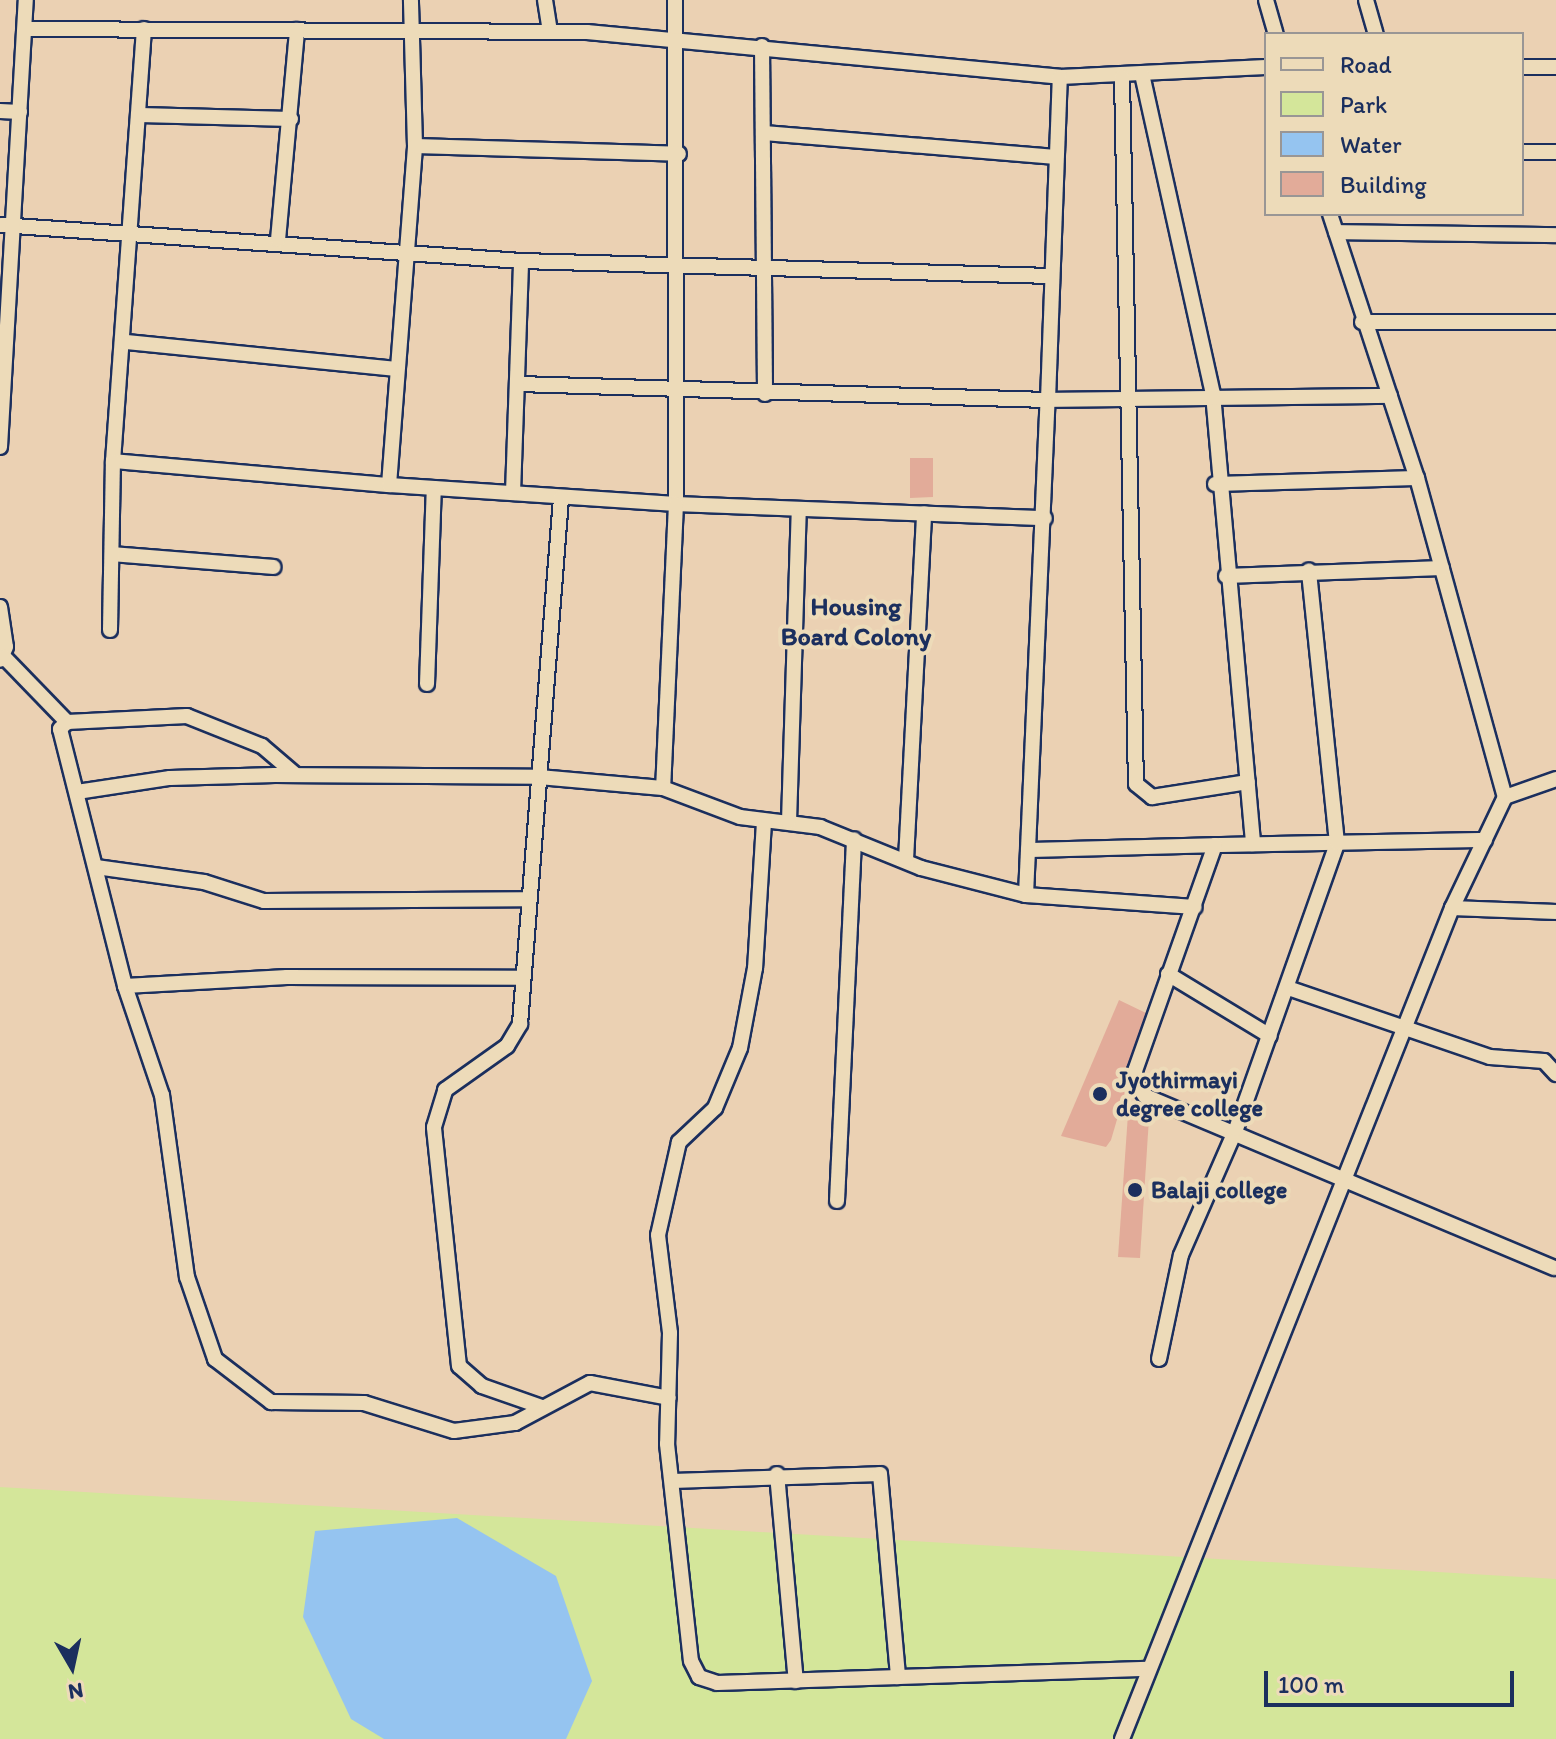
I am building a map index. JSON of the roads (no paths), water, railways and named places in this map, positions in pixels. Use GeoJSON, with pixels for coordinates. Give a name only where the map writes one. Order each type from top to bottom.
{"type":"FeatureCollection","features":[{"type":"Feature","properties":{"kind":"street"},"geometry":{"type":"LineString","coordinates":[[0,447],[7,225],[20,112],[26,0]]}},
{"type":"Feature","properties":{"kind":"street"},"geometry":{"type":"LineString","coordinates":[[389,485],[395,369],[415,146],[417,31],[411,0]]}},
{"type":"Feature","properties":{"kind":"street"},"geometry":{"type":"LineString","coordinates":[[545,0],[550,32]]}},
{"type":"Feature","properties":{"kind":"street"},"geometry":{"type":"LineString","coordinates":[[663,788],[676,504],[680,38],[675,0]]}},
{"type":"Feature","properties":{"kind":"street"},"geometry":{"type":"LineString","coordinates":[[1266,0],[1275,32]]}},
{"type":"Feature","properties":{"kind":"street"},"geometry":{"type":"LineString","coordinates":[[1366,0],[1375,32]]}},
{"type":"Feature","properties":{"kind":"street"},"geometry":{"type":"LineString","coordinates":[[25,29],[550,32],[680,38],[1060,77],[1122,77],[1264,67]]}},
{"type":"Feature","properties":{"kind":"street"},"geometry":{"type":"LineString","coordinates":[[110,630],[113,461],[126,342],[144,29]]}},
{"type":"Feature","properties":{"kind":"street"},"geometry":{"type":"LineString","coordinates":[[278,240],[297,30]]}},
{"type":"Feature","properties":{"kind":"street"},"geometry":{"type":"LineString","coordinates":[[762,46],[764,133],[759,262],[765,394]]}},
{"type":"Feature","properties":{"kind":"street"},"geometry":{"type":"LineString","coordinates":[[1524,67],[1556,67]]}},
{"type":"Feature","properties":{"kind":"street"},"geometry":{"type":"LineString","coordinates":[[1142,74],[1213,394],[1215,484],[1253,844]]}},
{"type":"Feature","properties":{"kind":"street"},"geometry":{"type":"LineString","coordinates":[[1026,895],[1045,518],[1060,77]]}},
{"type":"Feature","properties":{"kind":"street"},"geometry":{"type":"LineString","coordinates":[[1122,77],[1132,399],[1136,784],[1152,797],[1248,782]]}},
{"type":"Feature","properties":{"kind":"street"},"geometry":{"type":"LineString","coordinates":[[0,111],[20,112]]}},
{"type":"Feature","properties":{"kind":"street"},"geometry":{"type":"LineString","coordinates":[[140,115],[291,119]]}},
{"type":"Feature","properties":{"kind":"street"},"geometry":{"type":"LineString","coordinates":[[764,133],[1056,157]]}},
{"type":"Feature","properties":{"kind":"street"},"geometry":{"type":"LineString","coordinates":[[415,146],[679,154]]}},
{"type":"Feature","properties":{"kind":"street"},"geometry":{"type":"LineString","coordinates":[[1524,152],[1556,152]]}},
{"type":"Feature","properties":{"kind":"street"},"geometry":{"type":"LineString","coordinates":[[1122,1739],[1349,1176],[1402,1030],[1452,908],[1505,797],[1417,478],[1362,322],[1331,216]]}},
{"type":"Feature","properties":{"kind":"street"},"geometry":{"type":"LineString","coordinates":[[7,225],[278,240],[521,261],[677,265],[759,262],[1052,276]]}},
{"type":"Feature","properties":{"kind":"street"},"geometry":{"type":"LineString","coordinates":[[1336,232],[1556,235]]}},
{"type":"Feature","properties":{"kind":"street"},"geometry":{"type":"LineString","coordinates":[[513,493],[521,261]]}},
{"type":"Feature","properties":{"kind":"street"},"geometry":{"type":"LineString","coordinates":[[1362,322],[1554,320]]}},
{"type":"Feature","properties":{"kind":"street"},"geometry":{"type":"LineString","coordinates":[[126,342],[395,369]]}},
{"type":"Feature","properties":{"kind":"street"},"geometry":{"type":"LineString","coordinates":[[518,384],[675,393],[1048,400],[1213,394],[1390,396]]}},
{"type":"Feature","properties":{"kind":"street"},"geometry":{"type":"LineString","coordinates":[[113,461],[561,498],[1045,518]]}},
{"type":"Feature","properties":{"kind":"street"},"geometry":{"type":"LineString","coordinates":[[1215,484],[1417,478]]}},
{"type":"Feature","properties":{"kind":"street"},"geometry":{"type":"LineString","coordinates":[[427,684],[434,488]]}},
{"type":"Feature","properties":{"kind":"street"},"geometry":{"type":"LineString","coordinates":[[542,1407],[482,1386],[459,1366],[435,1154],[437,1105],[445,1090],[515,1036],[522,978],[524,899],[539,777],[561,498]]}},
{"type":"Feature","properties":{"kind":"street"},"geometry":{"type":"LineString","coordinates":[[789,822],[799,509]]}},
{"type":"Feature","properties":{"kind":"street"},"geometry":{"type":"LineString","coordinates":[[906,860],[924,513]]}},
{"type":"Feature","properties":{"kind":"street"},"geometry":{"type":"LineString","coordinates":[[112,554],[273,567]]}},
{"type":"Feature","properties":{"kind":"street"},"geometry":{"type":"LineString","coordinates":[[1226,576],[1309,570],[1442,568]]}},
{"type":"Feature","properties":{"kind":"street"},"geometry":{"type":"LineString","coordinates":[[1159,1359],[1181,1255],[1236,1129],[1337,843],[1309,570]]}},
{"type":"Feature","properties":{"kind":"street"},"geometry":{"type":"LineString","coordinates":[[0,607],[2,659],[67,722]]}},
{"type":"Feature","properties":{"kind":"street"},"geometry":{"type":"LineString","coordinates":[[296,775],[262,746],[187,716],[67,722],[60,729],[125,986],[175,1150],[198,1325],[232,1376],[271,1402],[364,1403],[454,1431],[488,1432],[590,1383],[669,1398]]}},
{"type":"Feature","properties":{"kind":"street"},"geometry":{"type":"LineString","coordinates":[[77,792],[170,778],[296,775],[539,777],[663,788],[764,822],[789,822],[854,839],[906,860],[1026,895],[1195,907]]}},
{"type":"Feature","properties":{"kind":"street"},"geometry":{"type":"LineString","coordinates":[[1505,797],[1556,779]]}},
{"type":"Feature","properties":{"kind":"street"},"geometry":{"type":"LineString","coordinates":[[764,822],[755,968],[740,1048],[715,1108],[679,1142],[661,1212],[672,1481],[691,1661],[699,1677],[796,1681],[1149,1669]]}},
{"type":"Feature","properties":{"kind":"street"},"geometry":{"type":"LineString","coordinates":[[837,1201],[854,839]]}},
{"type":"Feature","properties":{"kind":"street"},"geometry":{"type":"LineString","coordinates":[[1028,850],[1485,840]]}},
{"type":"Feature","properties":{"kind":"street"},"geometry":{"type":"LineString","coordinates":[[1215,845],[1195,907],[1168,974],[1137,1085],[1145,1096],[1236,1129],[1349,1176],[1434,1221],[1554,1268]]}},
{"type":"Feature","properties":{"kind":"street"},"geometry":{"type":"LineString","coordinates":[[96,867],[204,882],[264,901],[524,899]]}},
{"type":"Feature","properties":{"kind":"street"},"geometry":{"type":"LineString","coordinates":[[1452,908],[1556,912]]}},
{"type":"Feature","properties":{"kind":"street"},"geometry":{"type":"LineString","coordinates":[[1168,974],[1270,1036]]}},
{"type":"Feature","properties":{"kind":"street"},"geometry":{"type":"LineString","coordinates":[[125,986],[287,977],[522,978]]}},
{"type":"Feature","properties":{"kind":"street"},"geometry":{"type":"LineString","coordinates":[[1288,988],[1402,1030],[1490,1057],[1544,1061],[1556,1074]]}},
{"type":"Feature","properties":{"kind":"street"},"geometry":{"type":"LineString","coordinates":[[672,1481],[777,1474],[880,1474],[898,1677]]}},
{"type":"Feature","properties":{"kind":"street"},"geometry":{"type":"LineString","coordinates":[[777,1474],[796,1681]]}},
{"type":"Feature","properties":{"kind":"water"},"geometry":{"type":"Polygon","coordinates":[[[457,1518],[556,1576],[592,1681],[566,1739],[384,1739],[351,1719],[303,1617],[315,1531],[457,1518]]]}},
{"type":"Feature","properties":{"kind":"place","name":"Jyothirmayi degree college"},"geometry":{"type":"Point","coordinates":[1100,1094]}},
{"type":"Feature","properties":{"kind":"place","name":"Balaji college"},"geometry":{"type":"Point","coordinates":[1135,1190]}},
{"type":"Feature","properties":{"kind":"district","name":"Housing Board Colony"},"geometry":{"type":"Point","coordinates":[856,622]}}]}
